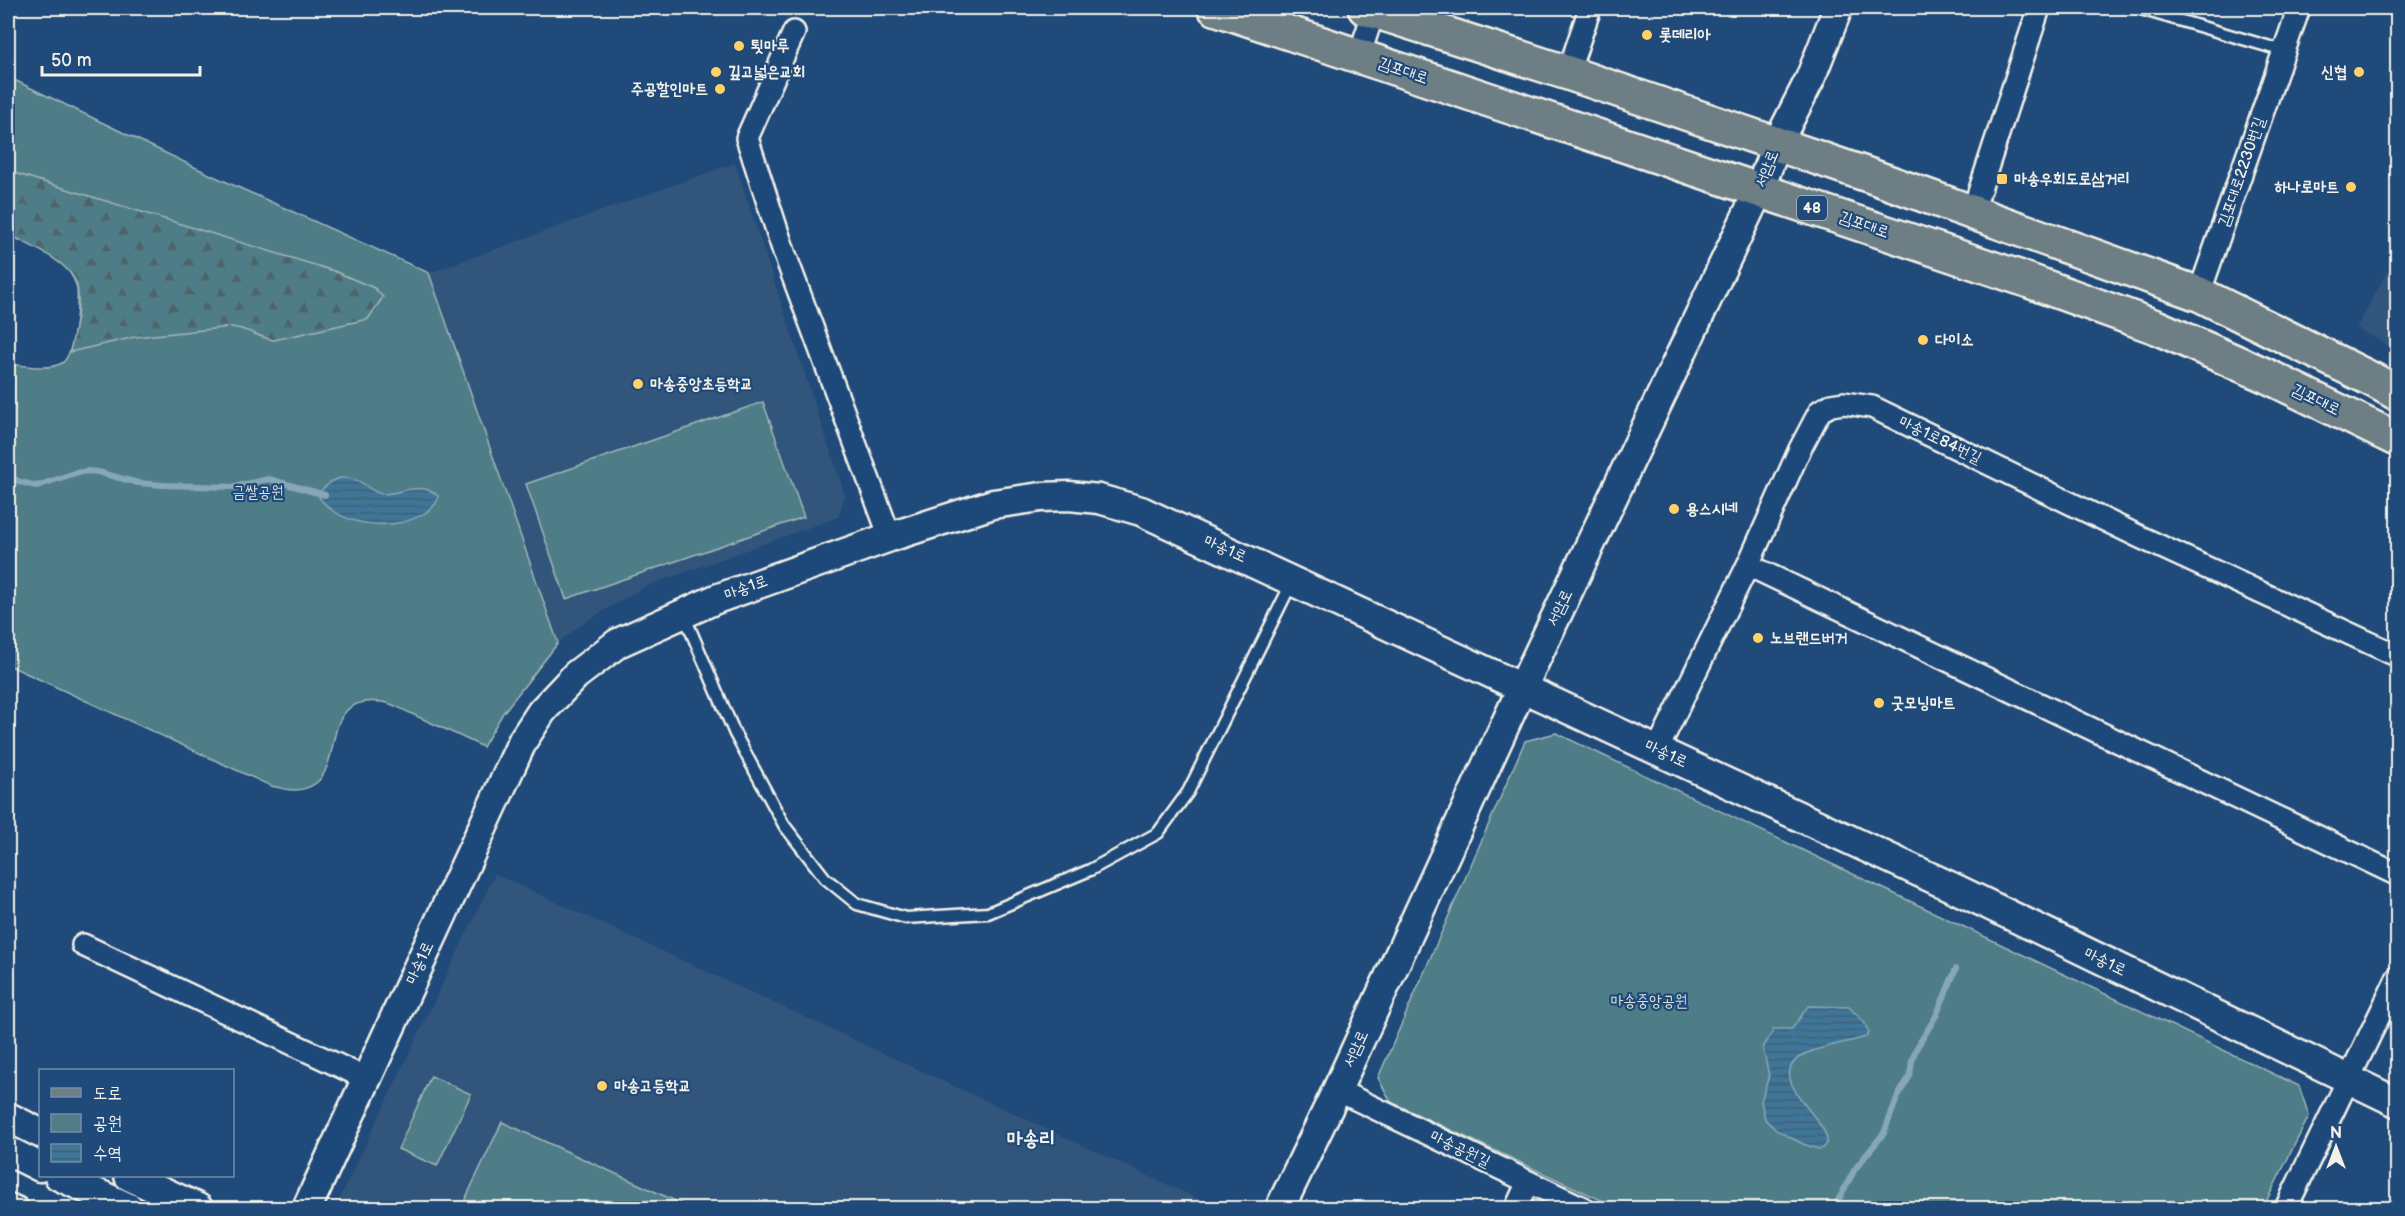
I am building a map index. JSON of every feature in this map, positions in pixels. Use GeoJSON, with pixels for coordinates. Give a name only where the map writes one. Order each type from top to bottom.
{"type":"FeatureCollection","features":[{"type":"Feature","properties":{"kind":"main road","name":"김포대로"},"geometry":{"type":"LineString","coordinates":[[1215,8],[2021,278],[2156,327],[2267,376],[2397,440]]}},
{"type":"Feature","properties":{"kind":"main road"},"geometry":{"type":"LineString","coordinates":[[1371,9],[1568,73],[1973,211],[2199,294],[2391,388]]}},
{"type":"Feature","properties":{"kind":"street"},"geometry":{"type":"LineString","coordinates":[[1568,73],[1590,8]]}},
{"type":"Feature","properties":{"kind":"street","name":"서암로"},"geometry":{"type":"LineString","coordinates":[[1280,1209],[1338,1090],[1522,688],[1759,190],[1777,144],[1810,79],[1838,8]]}},
{"type":"Feature","properties":{"kind":"street"},"geometry":{"type":"LineString","coordinates":[[1973,211],[2039,8]]}},
{"type":"Feature","properties":{"kind":"street","name":"김포대로2230번길"},"geometry":{"type":"LineString","coordinates":[[2199,294],[2299,8]]}},
{"type":"Feature","properties":{"kind":"street"},"geometry":{"type":"LineString","coordinates":[[1359,56],[1371,9]]}},
{"type":"Feature","properties":{"kind":"street"},"geometry":{"type":"LineString","coordinates":[[794,32],[747,138],[784,252],[890,537]]}},
{"type":"Feature","properties":{"kind":"street","name":"마송1로84번길"},"geometry":{"type":"LineString","coordinates":[[1658,750],[1748,565],[1800,449],[1820,411],[1831,405],[1872,407],[2149,541],[2397,656]]}},
{"type":"Feature","properties":{"kind":"street","name":"마송1로"},"geometry":{"type":"LineString","coordinates":[[307,1209],[523,740],[542,711],[576,675],[618,644],[682,612],[890,537],[993,504],[1041,497],[1099,499],[1141,511],[1947,885],[2397,1103]]}},
{"type":"Feature","properties":{"kind":"street"},"geometry":{"type":"LineString","coordinates":[[1748,565],[2397,875]]}},
{"type":"Feature","properties":{"kind":"street"},"geometry":{"type":"LineString","coordinates":[[82,945],[367,1079]]}},
{"type":"Feature","properties":{"kind":"street"},"geometry":{"type":"LineString","coordinates":[[2286,1209],[2397,977]]}},
{"type":"Feature","properties":{"kind":"street","name":"마송공원길"},"geometry":{"type":"LineString","coordinates":[[1338,1090],[1583,1209]]}},
{"type":"Feature","properties":{"kind":"street"},"geometry":{"type":"LineString","coordinates":[[8,1117],[39,1132]]}},
{"type":"Feature","properties":{"kind":"street"},"geometry":{"type":"LineString","coordinates":[[8,1151],[39,1166]]}},
{"type":"Feature","properties":{"kind":"street"},"geometry":{"type":"LineString","coordinates":[[61,1177],[129,1209]]}},
{"type":"Feature","properties":{"kind":"street"},"geometry":{"type":"LineString","coordinates":[[131,1177],[198,1209]]}},
{"type":"Feature","properties":{"kind":"street"},"geometry":{"type":"LineString","coordinates":[[1516,1209],[1528,1182]]}},
{"type":"Feature","properties":{"kind":"street"},"geometry":{"type":"LineString","coordinates":[[8,1204],[16,1209]]}},
{"type":"Feature","properties":{"kind":"lane"},"geometry":{"type":"LineString","coordinates":[[2137,8],[2284,51]]}},
{"type":"Feature","properties":{"kind":"lane"},"geometry":{"type":"LineString","coordinates":[[682,612],[735,734],[784,825],[825,878],[857,904],[906,918],[988,913],[1090,870],[1158,833],[1188,792],[1293,580]]}},
{"type":"Feature","properties":{"kind":"shaded area","name":"마송중앙초등학교"},"geometry":{"type":"Polygon","coordinates":[[[735,163],[845,495],[838,517],[644,587],[585,622],[558,643],[429,273],[735,163]]]}},
{"type":"Feature","properties":{"kind":"shaded area"},"geometry":{"type":"Polygon","coordinates":[[[2397,254],[2397,350],[2356,328],[2397,254]]]}},
{"type":"Feature","properties":{"kind":"shaded area"},"geometry":{"type":"Polygon","coordinates":[[[495,874],[1218,1208],[335,1208],[495,874]]]}},
{"type":"Feature","properties":{"kind":"green space","name":"금쌀공원"},"geometry":{"type":"Polygon","coordinates":[[[8,77],[211,175],[429,273],[558,643],[503,713],[483,747],[390,704],[359,703],[345,712],[338,726],[330,759],[323,775],[312,786],[288,790],[271,786],[8,665],[8,364],[50,367],[62,363],[73,340],[77,289],[69,271],[61,263],[8,234],[8,77]]]}},
{"type":"Feature","properties":{"kind":"green space"},"geometry":{"type":"Polygon","coordinates":[[[8,171],[334,271],[374,288],[383,297],[368,319],[274,340],[231,327],[135,337],[70,352],[78,310],[77,286],[67,269],[58,262],[8,234],[8,171]]]}},
{"type":"Feature","properties":{"kind":"green space"},"geometry":{"type":"Polygon","coordinates":[[[763,402],[804,517],[566,599],[526,484],[763,402]]]}},
{"type":"Feature","properties":{"kind":"green space","name":"마송중앙공원"},"geometry":{"type":"Polygon","coordinates":[[[1556,733],[2299,1086],[2309,1116],[2263,1208],[1618,1208],[1391,1102],[1378,1078],[1525,741],[1556,733]]]}},
{"type":"Feature","properties":{"kind":"green space"},"geometry":{"type":"Polygon","coordinates":[[[431,1076],[471,1094],[437,1166],[398,1149],[431,1076]]]}},
{"type":"Feature","properties":{"kind":"green space"},"geometry":{"type":"Polygon","coordinates":[[[502,1122],[691,1208],[461,1208],[502,1122]]]}},
{"type":"Feature","properties":{"kind":"water"},"geometry":{"type":"Polygon","coordinates":[[[341,478],[356,480],[379,493],[426,489],[438,498],[428,511],[402,522],[371,524],[356,521],[341,516],[319,497],[319,492],[332,481],[341,478]]]}},
{"type":"Feature","properties":{"kind":"water"},"geometry":{"type":"Polygon","coordinates":[[[1808,1006],[1849,1007],[1864,1022],[1869,1033],[1866,1037],[1807,1053],[1794,1062],[1789,1073],[1792,1085],[1799,1097],[1825,1133],[1827,1143],[1824,1148],[1819,1149],[1803,1144],[1776,1130],[1765,1119],[1761,1101],[1769,1076],[1763,1048],[1774,1029],[1792,1029],[1808,1006]]]}},
{"type":"Feature","properties":{"kind":"waterway"},"geometry":{"type":"LineString","coordinates":[[8,475],[20,482],[37,486],[88,471],[138,483],[163,485],[232,487],[269,479],[325,495]]}},
{"type":"Feature","properties":{"kind":"waterway"},"geometry":{"type":"LineString","coordinates":[[1834,1208],[1855,1169],[1884,1133],[1898,1096],[1910,1076],[1916,1049],[1936,1016],[1956,969]]}},
{"type":"Feature","properties":{"kind":"place","name":"롯데리아"},"geometry":{"type":"Point","coordinates":[1647,35]}},
{"type":"Feature","properties":{"kind":"place","name":"툇마루"},"geometry":{"type":"Point","coordinates":[739,46]}},
{"type":"Feature","properties":{"kind":"place","name":"깊고넓은교회"},"geometry":{"type":"Point","coordinates":[716,72]}},
{"type":"Feature","properties":{"kind":"place","name":"신협"},"geometry":{"type":"Point","coordinates":[2359,72]}},
{"type":"Feature","properties":{"kind":"place","name":"주공할인마트"},"geometry":{"type":"Point","coordinates":[720,89]}},
{"type":"Feature","properties":{"kind":"place","name":"마송우회도로삼거리"},"geometry":{"type":"Point","coordinates":[2002,179]}},
{"type":"Feature","properties":{"kind":"place","name":"하나로마트"},"geometry":{"type":"Point","coordinates":[2351,187]}},
{"type":"Feature","properties":{"kind":"place","name":"다이소"},"geometry":{"type":"Point","coordinates":[1923,340]}},
{"type":"Feature","properties":{"kind":"place","name":"마송중앙초등학교"},"geometry":{"type":"Point","coordinates":[638,384]}},
{"type":"Feature","properties":{"kind":"place","name":"용스시네"},"geometry":{"type":"Point","coordinates":[1674,509]}},
{"type":"Feature","properties":{"kind":"place","name":"노브랜드버거"},"geometry":{"type":"Point","coordinates":[1758,638]}},
{"type":"Feature","properties":{"kind":"place","name":"굿모닝마트"},"geometry":{"type":"Point","coordinates":[1879,703]}},
{"type":"Feature","properties":{"kind":"place","name":"마송고등학교"},"geometry":{"type":"Point","coordinates":[602,1086]}},
{"type":"Feature","properties":{"kind":"district","name":"마송리"},"geometry":{"type":"Point","coordinates":[1031,1139]}}]}
